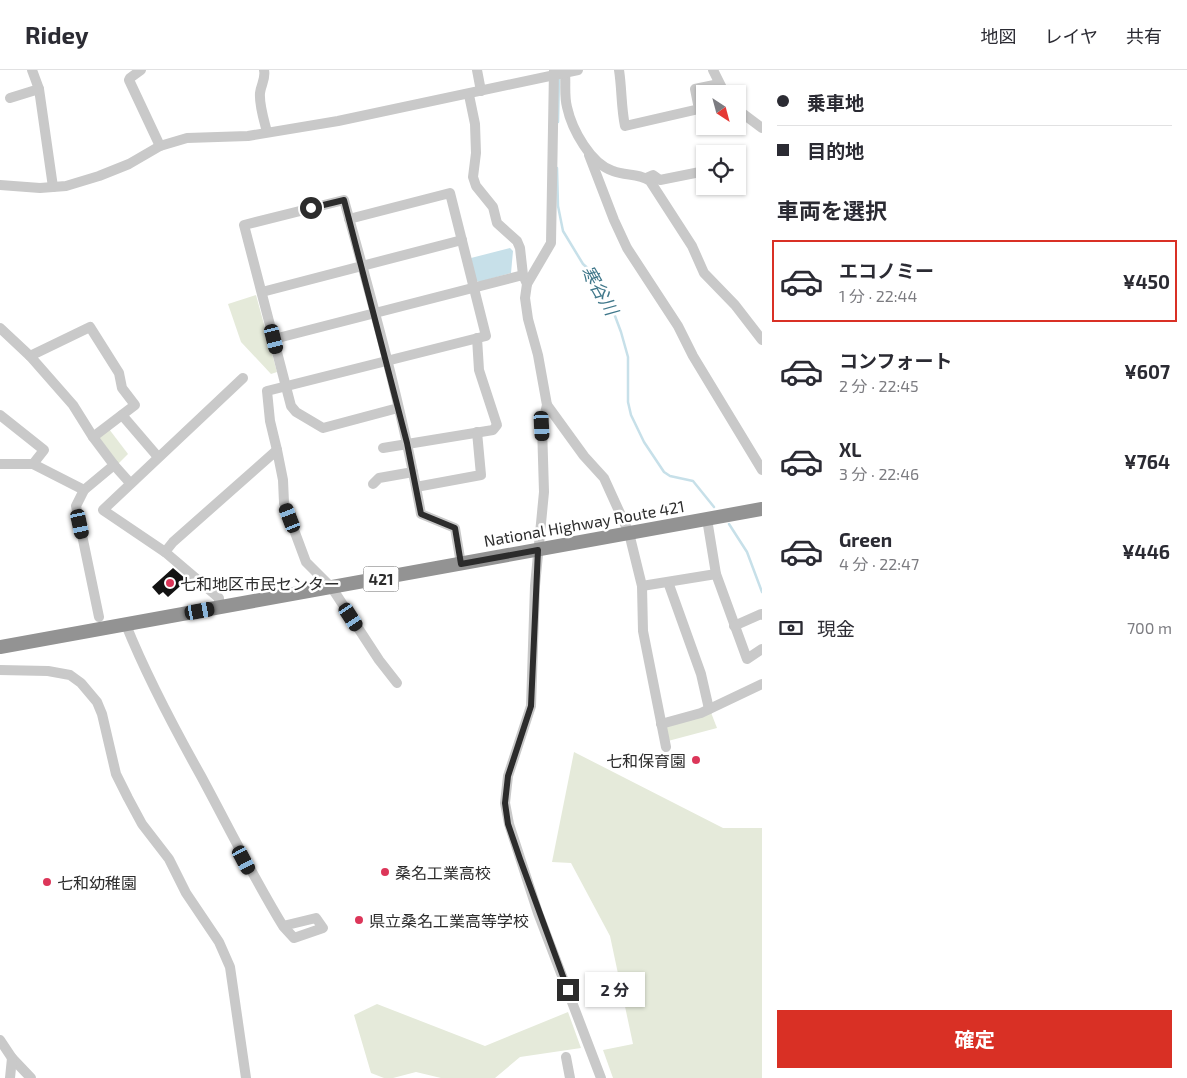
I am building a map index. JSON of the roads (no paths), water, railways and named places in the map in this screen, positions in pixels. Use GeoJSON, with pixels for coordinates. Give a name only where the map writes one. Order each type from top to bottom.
{"type":"FeatureCollection","features":[{"type":"Feature","properties":{"kind":"highway","name":"National Highway Route 421"},"geometry":{"type":"LineString","coordinates":[[0,647],[762,509]]}},
{"type":"Feature","properties":{"kind":"street"},"geometry":{"type":"LineString","coordinates":[[32,70],[39,89],[53,187]]}},
{"type":"Feature","properties":{"kind":"street"},"geometry":{"type":"LineString","coordinates":[[141,70],[129,80],[160,146]]}},
{"type":"Feature","properties":{"kind":"street"},"geometry":{"type":"LineString","coordinates":[[264,70],[265,76],[260,91],[260,99],[267,132]]}},
{"type":"Feature","properties":{"kind":"street"},"geometry":{"type":"LineString","coordinates":[[477,70],[481,91]]}},
{"type":"Feature","properties":{"kind":"street"},"geometry":{"type":"LineString","coordinates":[[0,185],[66,186],[99,176],[129,164],[160,146],[187,138],[248,136],[338,121],[469,94],[559,72],[578,70]]}},
{"type":"Feature","properties":{"kind":"street"},"geometry":{"type":"LineString","coordinates":[[619,70],[622,90],[621,108],[625,126],[700,109],[695,89],[719,84],[713,70]]}},
{"type":"Feature","properties":{"kind":"street"},"geometry":{"type":"LineString","coordinates":[[559,72],[567,108],[589,155],[627,248],[678,326],[693,356],[762,470]]}},
{"type":"Feature","properties":{"kind":"street"},"geometry":{"type":"LineString","coordinates":[[274,339],[474,287],[525,279],[551,243],[559,72]]}},
{"type":"Feature","properties":{"kind":"street"},"geometry":{"type":"LineString","coordinates":[[10,98],[39,89]]}},
{"type":"Feature","properties":{"kind":"street"},"geometry":{"type":"LineString","coordinates":[[469,94],[476,153],[473,177],[476,186],[493,207],[497,223],[516,241],[520,248],[528,319],[538,355],[547,404],[542,426],[544,492],[538,550],[531,706],[508,776],[505,803],[508,824],[538,913],[601,1078]]}},
{"type":"Feature","properties":{"kind":"street"},"geometry":{"type":"LineString","coordinates":[[746,116],[762,128]]}},
{"type":"Feature","properties":{"kind":"street"},"geometry":{"type":"LineString","coordinates":[[589,155],[600,165],[611,171],[646,178],[650,181],[688,239],[704,273],[735,305],[762,340]]}},
{"type":"Feature","properties":{"kind":"street"},"geometry":{"type":"LineString","coordinates":[[646,178],[653,175],[660,180],[696,173]]}},
{"type":"Feature","properties":{"kind":"street"},"geometry":{"type":"LineString","coordinates":[[349,218],[450,193],[486,336],[267,391],[270,421],[282,474],[284,504],[306,562],[332,588],[379,660],[397,683]]}},
{"type":"Feature","properties":{"kind":"street"},"geometry":{"type":"LineString","coordinates":[[398,408],[323,428],[296,412],[291,406],[244,225],[344,200],[374,313],[407,443],[421,514],[455,528],[461,564]]}},
{"type":"Feature","properties":{"kind":"street"},"geometry":{"type":"LineString","coordinates":[[262,292],[462,240]]}},
{"type":"Feature","properties":{"kind":"street"},"geometry":{"type":"LineString","coordinates":[[30,356],[90,327],[119,373],[122,388],[135,406],[93,437]]}},
{"type":"Feature","properties":{"kind":"street"},"geometry":{"type":"LineString","coordinates":[[0,328],[30,356],[73,405],[93,437],[130,483]]}},
{"type":"Feature","properties":{"kind":"street"},"geometry":{"type":"LineString","coordinates":[[383,448],[493,430],[498,425],[479,370],[477,338]]}},
{"type":"Feature","properties":{"kind":"street"},"geometry":{"type":"LineString","coordinates":[[219,608],[218,598],[165,552],[102,510],[243,378]]}},
{"type":"Feature","properties":{"kind":"street"},"geometry":{"type":"LineString","coordinates":[[547,404],[584,456],[604,478],[629,532],[642,586],[643,631],[666,747]]}},
{"type":"Feature","properties":{"kind":"street"},"geometry":{"type":"LineString","coordinates":[[122,415],[158,457]]}},
{"type":"Feature","properties":{"kind":"street"},"geometry":{"type":"LineString","coordinates":[[0,416],[44,450],[33,464]]}},
{"type":"Feature","properties":{"kind":"street"},"geometry":{"type":"LineString","coordinates":[[416,487],[482,475],[477,432]]}},
{"type":"Feature","properties":{"kind":"street"},"geometry":{"type":"LineString","coordinates":[[165,552],[173,542],[277,450]]}},
{"type":"Feature","properties":{"kind":"street"},"geometry":{"type":"LineString","coordinates":[[0,464],[33,464],[84,490]]}},
{"type":"Feature","properties":{"kind":"street"},"geometry":{"type":"LineString","coordinates":[[99,617],[76,506],[84,490],[114,465]]}},
{"type":"Feature","properties":{"kind":"street"},"geometry":{"type":"LineString","coordinates":[[373,484],[379,478],[413,472]]}},
{"type":"Feature","properties":{"kind":"street"},"geometry":{"type":"LineString","coordinates":[[706,519],[716,574],[747,659],[762,649]]}},
{"type":"Feature","properties":{"kind":"street"},"geometry":{"type":"LineString","coordinates":[[642,586],[716,574]]}},
{"type":"Feature","properties":{"kind":"street"},"geometry":{"type":"LineString","coordinates":[[668,582],[701,674],[709,709]]}},
{"type":"Feature","properties":{"kind":"street"},"geometry":{"type":"LineString","coordinates":[[734,626],[762,615]]}},
{"type":"Feature","properties":{"kind":"street"},"geometry":{"type":"LineString","coordinates":[[126,625],[137,653],[176,732],[258,886],[283,926]]}},
{"type":"Feature","properties":{"kind":"street"},"geometry":{"type":"LineString","coordinates":[[0,670],[40,671],[70,675],[81,683],[97,702],[102,714],[116,774],[128,798],[142,824],[169,859],[186,894],[219,942],[230,967],[246,1078]]}},
{"type":"Feature","properties":{"kind":"street"},"geometry":{"type":"LineString","coordinates":[[661,724],[709,709],[762,684]]}},
{"type":"Feature","properties":{"kind":"street"},"geometry":{"type":"LineString","coordinates":[[0,1040],[12,1058],[31,1078]]}},
{"type":"Feature","properties":{"kind":"street"},"geometry":{"type":"LineString","coordinates":[[566,1056],[570,1078]]}},
{"type":"Feature","properties":{"kind":"street"},"geometry":{"type":"LineString","coordinates":[[10,1078],[12,1058]]}},
{"type":"Feature","properties":{"kind":"water"},"geometry":{"type":"Polygon","coordinates":[[[510,248],[513,251],[511,273],[479,282],[476,280],[471,258],[510,248]]]}},
{"type":"Feature","properties":{"kind":"waterway","name":"寒谷川"},"geometry":{"type":"LineString","coordinates":[[558,122],[559,78]]}},
{"type":"Feature","properties":{"kind":"waterway","name":"寒谷川"},"geometry":{"type":"LineString","coordinates":[[557,168],[558,206],[563,231],[583,264],[593,273],[606,292],[621,332],[628,357],[628,402],[631,415],[644,442],[664,472],[670,476],[693,481],[714,507]]}},
{"type":"Feature","properties":{"kind":"waterway","name":"寒谷川"},"geometry":{"type":"LineString","coordinates":[[729,524],[747,552],[762,592]]}},
{"type":"Feature","properties":{"kind":"place","name":"七和地区市民センター"},"geometry":{"type":"Point","coordinates":[170,583]}},
{"type":"Feature","properties":{"kind":"place","name":"七和保育園"},"geometry":{"type":"Point","coordinates":[696,760]}},
{"type":"Feature","properties":{"kind":"place","name":"桑名工業高校"},"geometry":{"type":"Point","coordinates":[385,872]}},
{"type":"Feature","properties":{"kind":"place","name":"七和幼稚園"},"geometry":{"type":"Point","coordinates":[47,882]}},
{"type":"Feature","properties":{"kind":"place","name":"県立桑名工業高等学校"},"geometry":{"type":"Point","coordinates":[359,920]}}]}
